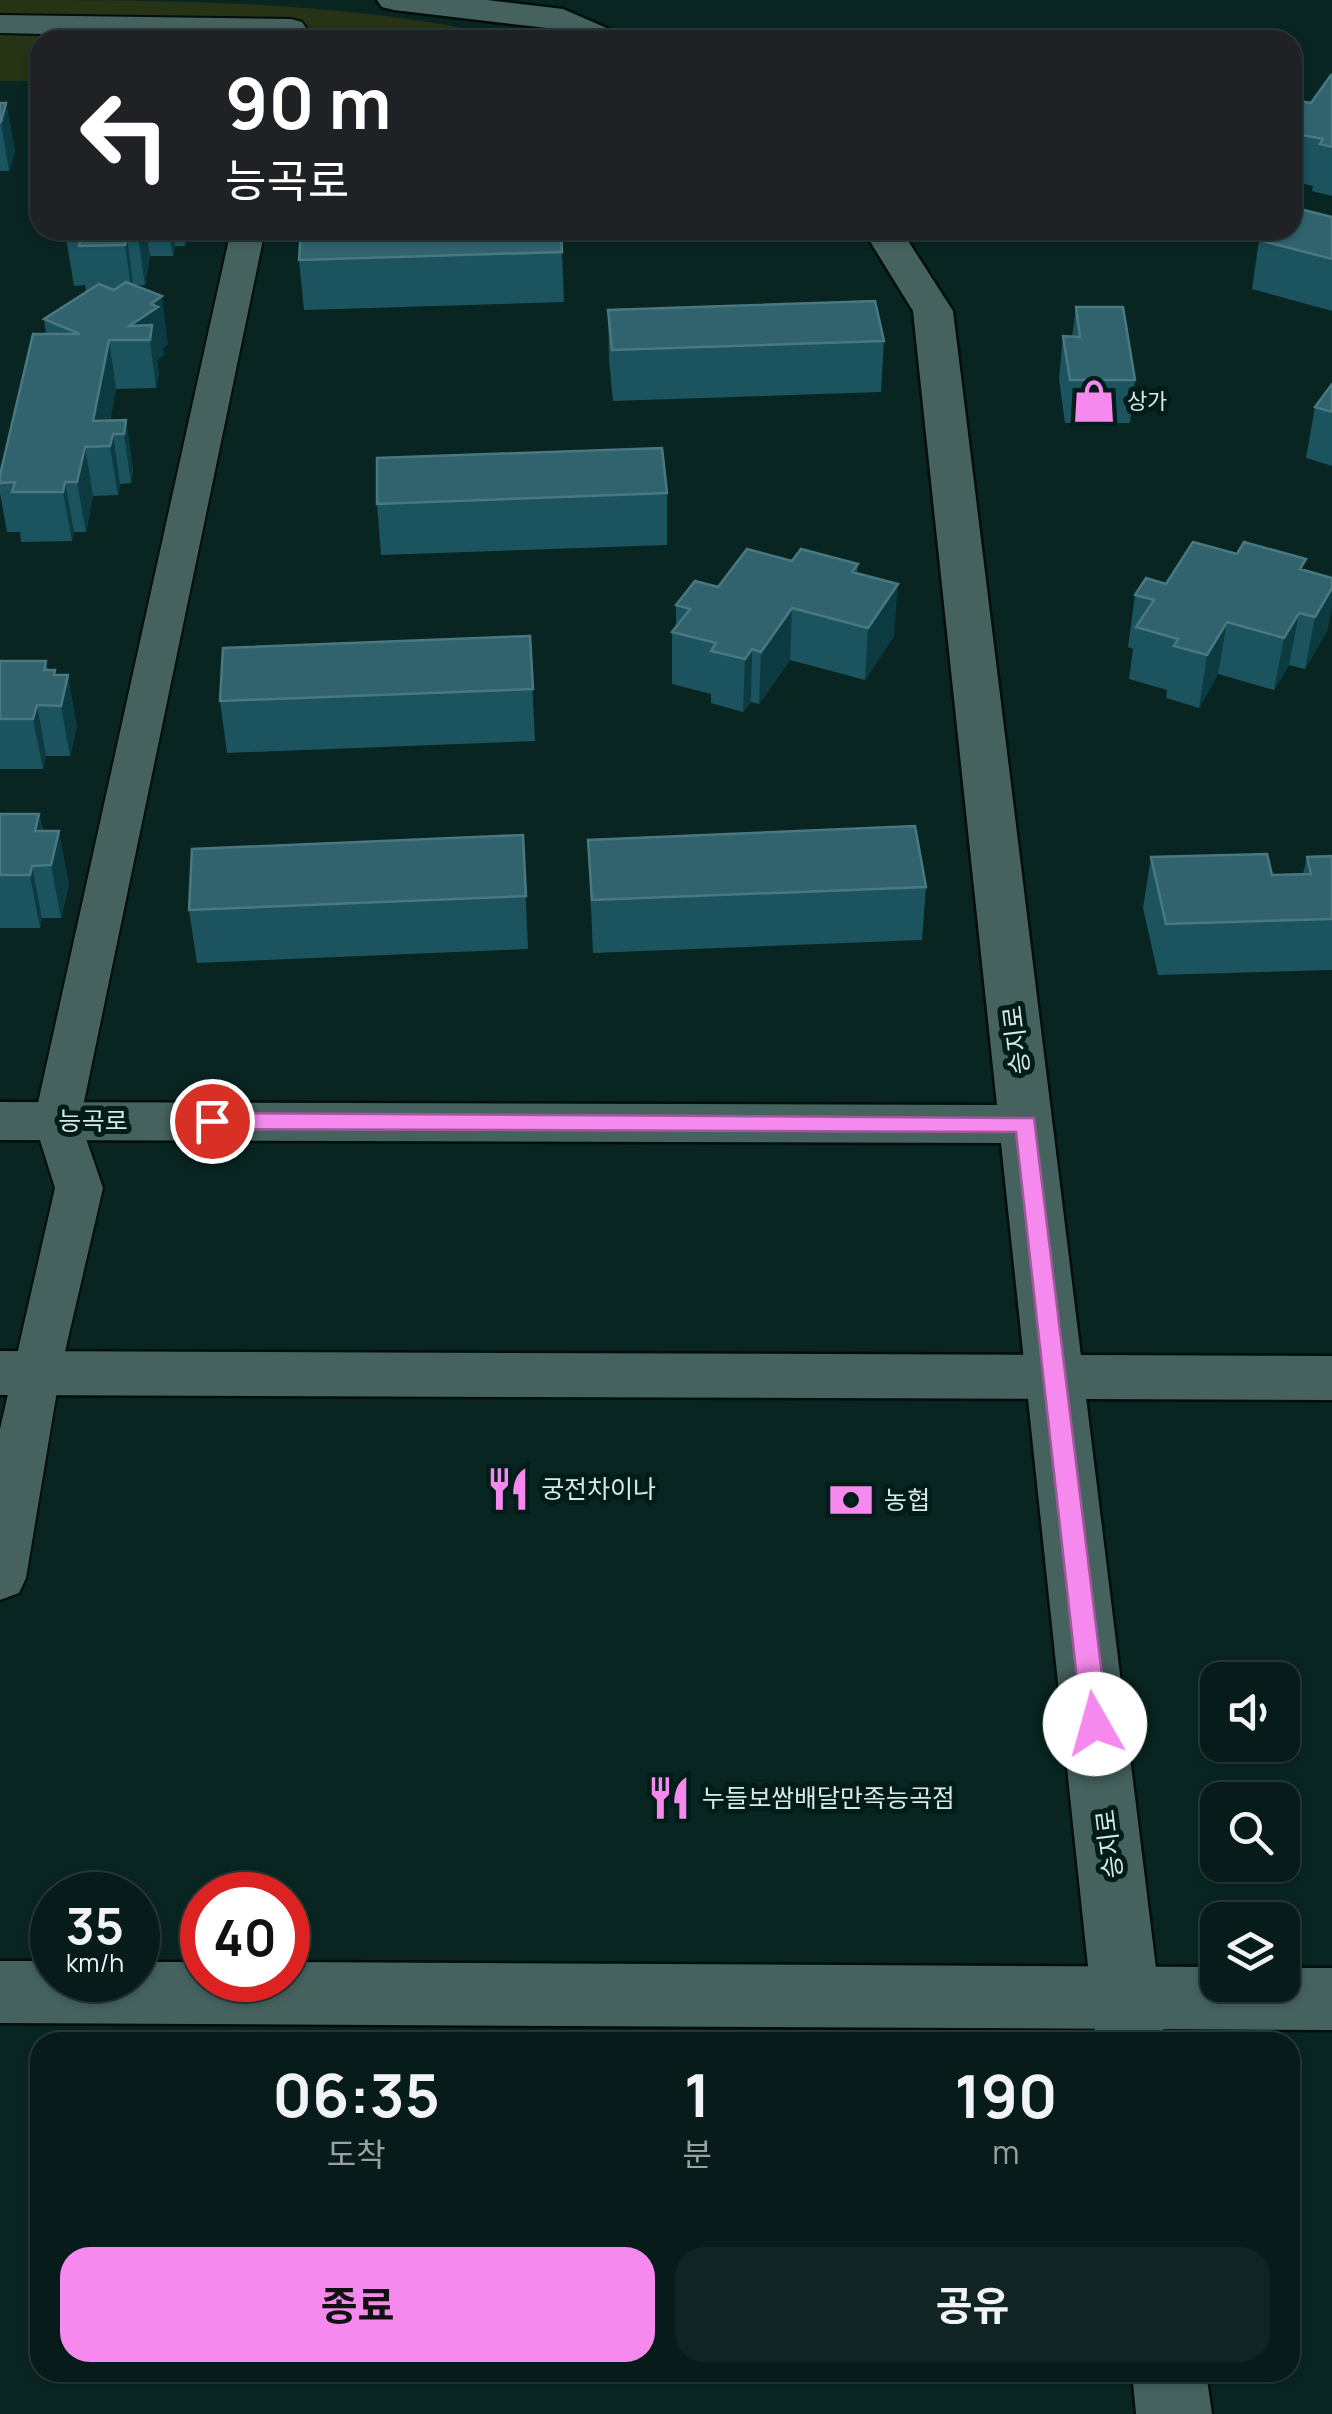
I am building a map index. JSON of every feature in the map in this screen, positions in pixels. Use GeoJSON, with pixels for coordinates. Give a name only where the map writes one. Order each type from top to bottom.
{"type":"FeatureCollection","features":[{"type":"Feature","properties":{"kind":"street"},"geometry":{"type":"LineString","coordinates":[[394,0],[563,19],[586,30]]}},
{"type":"Feature","properties":{"kind":"street"},"geometry":{"type":"LineString","coordinates":[[0,24],[291,30]]}},
{"type":"Feature","properties":{"kind":"street"},"geometry":{"type":"LineString","coordinates":[[0,1578],[17,1373],[80,1188],[57,1121],[246,240]]}},
{"type":"Feature","properties":{"kind":"street","name":"승지로"},"geometry":{"type":"LineString","coordinates":[[888,240],[933,311],[1129,2019]]}},
{"type":"Feature","properties":{"kind":"street","name":"능곡로"},"geometry":{"type":"LineString","coordinates":[[0,1121],[1026,1124]]}},
{"type":"Feature","properties":{"kind":"street"},"geometry":{"type":"LineString","coordinates":[[17,1373],[1332,1378]]}},
{"type":"Feature","properties":{"kind":"street"},"geometry":{"type":"LineString","coordinates":[[0,1992],[1129,2019],[1332,1999]]}},
{"type":"Feature","properties":{"kind":"street"},"geometry":{"type":"LineString","coordinates":[[1170,2382],[1174,2414]]}},
{"type":"Feature","properties":{"kind":"green space"},"geometry":{"type":"Polygon","coordinates":[[[0,0],[262,5],[392,17],[471,30],[30,30],[30,81],[0,81],[0,0]]]}},
{"type":"Feature","properties":{"kind":"building"},"geometry":{"type":"Polygon","coordinates":[[[1332,75],[1332,147],[1320,144],[1323,139],[1302,135],[1302,101],[1311,103],[1332,75]]]}},
{"type":"Feature","properties":{"kind":"building"},"geometry":{"type":"Polygon","coordinates":[[[0,103],[6,103],[1,122],[0,122],[0,103]]]}},
{"type":"Feature","properties":{"kind":"building"},"geometry":{"type":"Polygon","coordinates":[[[1302,210],[1332,217],[1332,259],[1259,240],[1302,240],[1302,210]]]}},
{"type":"Feature","properties":{"kind":"building"},"geometry":{"type":"Polygon","coordinates":[[[80,240],[126,240],[125,245],[79,246],[80,240]]]}},
{"type":"Feature","properties":{"kind":"building"},"geometry":{"type":"Polygon","coordinates":[[[300,240],[561,240],[562,252],[299,260],[300,240]]]}},
{"type":"Feature","properties":{"kind":"building"},"geometry":{"type":"Polygon","coordinates":[[[126,282],[162,296],[151,304],[158,307],[129,326],[152,325],[150,340],[109,340],[93,421],[126,420],[124,434],[113,434],[110,446],[85,447],[77,482],[65,482],[63,492],[12,492],[15,482],[0,483],[0,475],[33,334],[80,334],[44,319],[99,284],[114,290],[126,282]]]}},
{"type":"Feature","properties":{"kind":"building"},"geometry":{"type":"Polygon","coordinates":[[[875,301],[884,341],[612,350],[608,310],[875,301]]]}},
{"type":"Feature","properties":{"kind":"building"},"geometry":{"type":"Polygon","coordinates":[[[1076,307],[1123,307],[1135,380],[1070,380],[1063,336],[1080,337],[1076,307]]]}},
{"type":"Feature","properties":{"kind":"building"},"geometry":{"type":"Polygon","coordinates":[[[1332,384],[1332,412],[1315,407],[1332,384]]]}},
{"type":"Feature","properties":{"kind":"building"},"geometry":{"type":"Polygon","coordinates":[[[662,448],[667,493],[377,504],[377,458],[662,448]]]}},
{"type":"Feature","properties":{"kind":"building"},"geometry":{"type":"Polygon","coordinates":[[[1193,542],[1237,554],[1244,542],[1306,559],[1300,569],[1332,578],[1332,588],[1315,617],[1299,613],[1284,638],[1227,622],[1207,655],[1174,646],[1178,639],[1136,627],[1154,600],[1135,595],[1146,578],[1166,584],[1193,542]]]}},
{"type":"Feature","properties":{"kind":"building"},"geometry":{"type":"Polygon","coordinates":[[[747,549],[792,561],[801,549],[858,564],[852,572],[898,584],[868,628],[792,608],[761,652],[752,649],[745,659],[711,651],[716,643],[672,632],[690,609],[676,605],[695,581],[718,587],[747,549]]]}},
{"type":"Feature","properties":{"kind":"building"},"geometry":{"type":"Polygon","coordinates":[[[530,636],[533,689],[220,701],[223,648],[530,636]]]}},
{"type":"Feature","properties":{"kind":"building"},"geometry":{"type":"Polygon","coordinates":[[[0,661],[46,661],[44,670],[68,675],[61,706],[37,705],[33,719],[0,719],[0,661]]]}},
{"type":"Feature","properties":{"kind":"building"},"geometry":{"type":"Polygon","coordinates":[[[0,814],[39,814],[35,831],[59,831],[51,865],[32,866],[30,875],[0,875],[0,814]]]}},
{"type":"Feature","properties":{"kind":"building"},"geometry":{"type":"Polygon","coordinates":[[[915,826],[926,887],[592,900],[588,840],[915,826]]]}},
{"type":"Feature","properties":{"kind":"building"},"geometry":{"type":"Polygon","coordinates":[[[523,835],[526,896],[189,910],[192,849],[523,835]]]}},
{"type":"Feature","properties":{"kind":"building"},"geometry":{"type":"Polygon","coordinates":[[[1267,854],[1272,875],[1311,874],[1307,857],[1332,856],[1332,919],[1166,924],[1151,857],[1267,854]]]}},
{"type":"Feature","properties":{"kind":"place","name":"상가"},"geometry":{"type":"Point","coordinates":[1094,401]}},
{"type":"Feature","properties":{"kind":"place","name":"궁전차이나"},"geometry":{"type":"Point","coordinates":[508,1489]}},
{"type":"Feature","properties":{"kind":"place","name":"농협"},"geometry":{"type":"Point","coordinates":[851,1500]}},
{"type":"Feature","properties":{"kind":"place","name":"누들보쌈배달만족능곡점"},"geometry":{"type":"Point","coordinates":[669,1798]}},
{"type":"Feature","properties":{"kind":"route"},"geometry":{"type":"LineString","coordinates":[[212,1121],[1026,1124],[1095,1724]]}}]}
